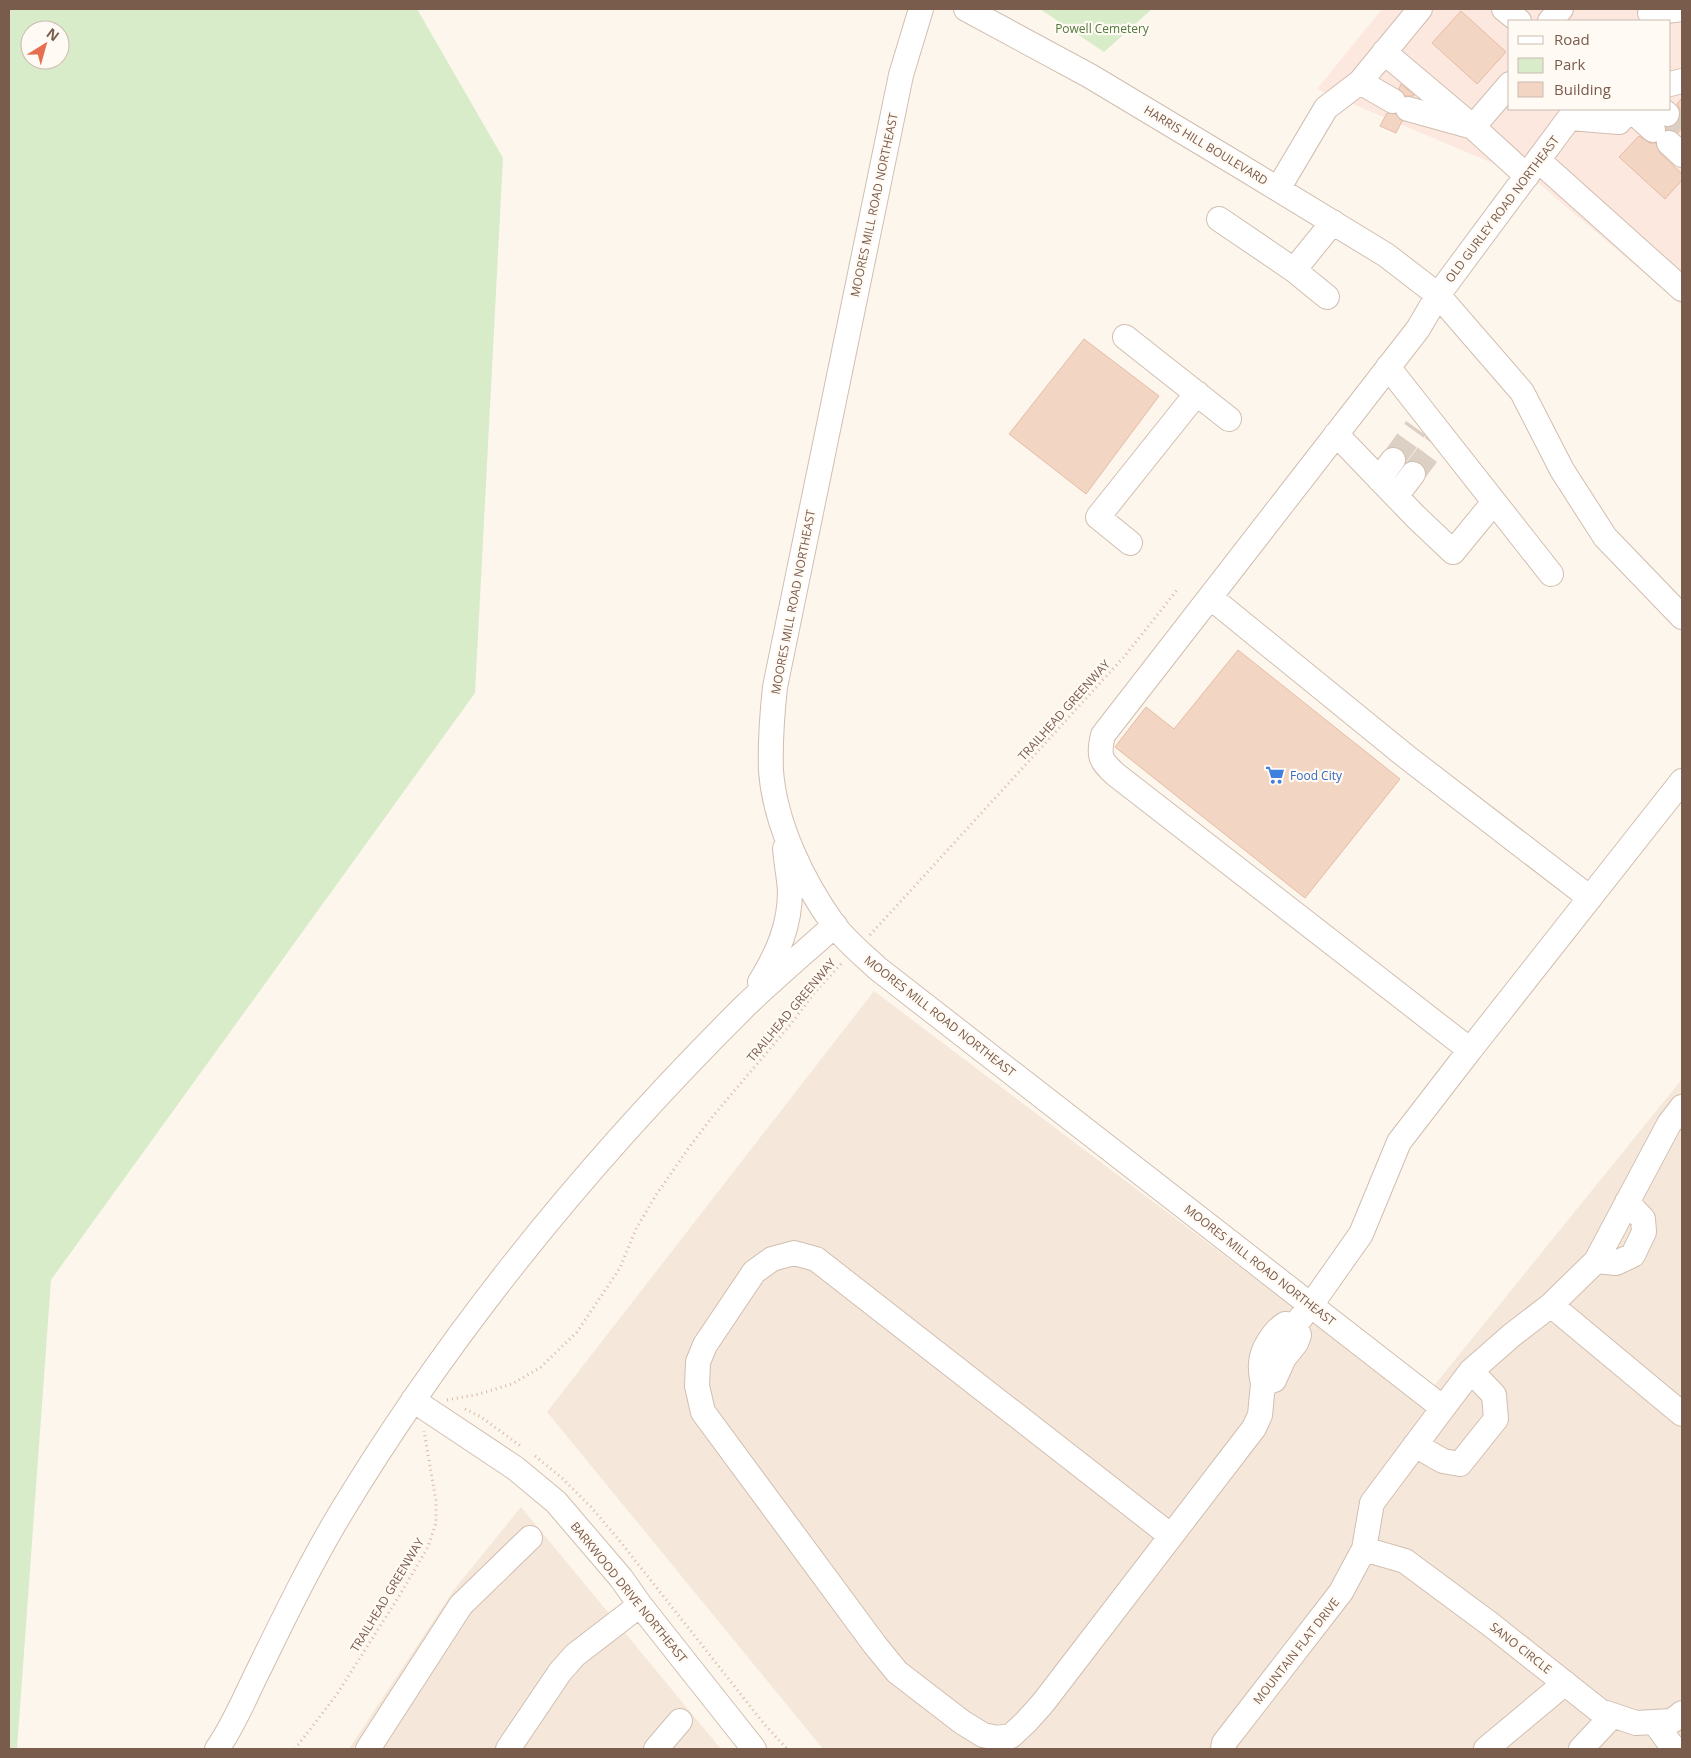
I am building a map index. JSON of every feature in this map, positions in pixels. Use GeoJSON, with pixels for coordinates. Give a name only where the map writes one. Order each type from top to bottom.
{"type":"FeatureCollection","features":[{"type":"Feature","properties":{"kind":"street","name":"MOORES MILL ROAD NORTHEAST"},"geometry":{"type":"LineString","coordinates":[[921,9],[901,76],[775,687],[771,736],[772,772],[782,829],[811,889],[834,925],[877,968],[1443,1408]]}},
{"type":"Feature","properties":{"kind":"street","name":"HARRIS HILL BOULEVARD"},"geometry":{"type":"LineString","coordinates":[[966,9],[1090,76],[1333,222],[1386,255],[1438,294]]}},
{"type":"Feature","properties":{"kind":"street"},"geometry":{"type":"LineString","coordinates":[[1002,9],[1030,43]]}},
{"type":"Feature","properties":{"kind":"street"},"geometry":{"type":"LineString","coordinates":[[1278,189],[1326,108],[1360,82],[1420,9]]}},
{"type":"Feature","properties":{"kind":"street"},"geometry":{"type":"LineString","coordinates":[[1504,9],[1517,20]]}},
{"type":"Feature","properties":{"kind":"street"},"geometry":{"type":"LineString","coordinates":[[1519,20],[1527,9]]}},
{"type":"Feature","properties":{"kind":"street"},"geometry":{"type":"LineString","coordinates":[[1551,20],[1560,9]]}},
{"type":"Feature","properties":{"kind":"street"},"geometry":{"type":"LineString","coordinates":[[1648,14],[1682,9]]}},
{"type":"Feature","properties":{"kind":"street"},"geometry":{"type":"LineString","coordinates":[[1384,52],[1473,127],[1533,168],[1682,289]]}},
{"type":"Feature","properties":{"kind":"street"},"geometry":{"type":"LineString","coordinates":[[1360,82],[1400,105],[1473,127]]}},
{"type":"Feature","properties":{"kind":"street"},"geometry":{"type":"LineString","coordinates":[[1473,127],[1508,86]]}},
{"type":"Feature","properties":{"kind":"street"},"geometry":{"type":"LineString","coordinates":[[1573,113],[1619,122],[1629,110]]}},
{"type":"Feature","properties":{"kind":"street"},"geometry":{"type":"LineString","coordinates":[[1632,110],[1667,130]]}},
{"type":"Feature","properties":{"kind":"street","name":"OLD GURLEY ROAD NORTHEAST"},"geometry":{"type":"LineString","coordinates":[[1573,113],[1438,294],[1522,392],[1562,470],[1605,537],[1682,617]]}},
{"type":"Feature","properties":{"kind":"street"},"geometry":{"type":"LineString","coordinates":[[1219,219],[1294,270],[1327,297]]}},
{"type":"Feature","properties":{"kind":"street"},"geometry":{"type":"LineString","coordinates":[[1294,270],[1333,222]]}},
{"type":"Feature","properties":{"kind":"street"},"geometry":{"type":"LineString","coordinates":[[1438,294],[1418,329],[1103,735],[1099,749],[1102,761],[1115,774],[1470,1050]]}},
{"type":"Feature","properties":{"kind":"street"},"geometry":{"type":"LineString","coordinates":[[1125,338],[1229,419]]}},
{"type":"Feature","properties":{"kind":"street"},"geometry":{"type":"LineString","coordinates":[[1388,367],[1421,421],[1494,502],[1551,574]]}},
{"type":"Feature","properties":{"kind":"street"},"geometry":{"type":"LineString","coordinates":[[1130,543],[1098,517],[1197,393]]}},
{"type":"Feature","properties":{"kind":"street"},"geometry":{"type":"LineString","coordinates":[[1336,434],[1454,552],[1494,502]]}},
{"type":"Feature","properties":{"kind":"street"},"geometry":{"type":"LineString","coordinates":[[1379,479],[1393,460]]}},
{"type":"Feature","properties":{"kind":"street"},"geometry":{"type":"LineString","coordinates":[[1396,496],[1413,474]]}},
{"type":"Feature","properties":{"kind":"street"},"geometry":{"type":"LineString","coordinates":[[1210,597],[1408,758],[1590,898]]}},
{"type":"Feature","properties":{"kind":"street"},"geometry":{"type":"LineString","coordinates":[[1171,1536],[816,1259],[794,1253],[772,1259],[754,1272],[705,1345],[698,1362],[697,1386],[703,1412],[897,1672],[982,1735],[997,1738],[1010,1736],[1043,1703],[1254,1428],[1260,1415],[1263,1384],[1260,1362],[1268,1344],[1277,1329],[1285,1324],[1296,1325],[1361,1234],[1399,1142],[1682,781]]}},
{"type":"Feature","properties":{"kind":"street"},"geometry":{"type":"LineString","coordinates":[[746,1004],[774,959],[784,937],[789,913],[790,890],[782,829]]}},
{"type":"Feature","properties":{"kind":"street"},"geometry":{"type":"LineString","coordinates":[[218,1749],[234,1722],[306,1576],[340,1514],[413,1400],[468,1322],[520,1254],[579,1182],[635,1120],[746,1004],[834,925]]}},
{"type":"Feature","properties":{"kind":"street","name":"MOUNTAIN FLAT DRIVE"},"geometry":{"type":"LineString","coordinates":[[1223,1749],[1224,1743],[1341,1592],[1364,1548],[1372,1503],[1471,1371],[1551,1305],[1596,1261],[1616,1263],[1633,1255],[1644,1232],[1643,1219],[1627,1202],[1669,1124],[1682,1107]]}},
{"type":"Feature","properties":{"kind":"street"},"geometry":{"type":"LineString","coordinates":[[1551,1305],[1682,1414]]}},
{"type":"Feature","properties":{"kind":"street"},"geometry":{"type":"LineString","coordinates":[[1415,1445],[1443,1462],[1460,1464],[1496,1419],[1494,1395],[1471,1371]]}},
{"type":"Feature","properties":{"kind":"street","name":"BARKWOOD DRIVE NORTHEAST"},"geometry":{"type":"LineString","coordinates":[[413,1400],[515,1468],[556,1502],[621,1578],[640,1605],[754,1749]]}},
{"type":"Feature","properties":{"kind":"street"},"geometry":{"type":"LineString","coordinates":[[368,1749],[461,1605],[530,1538]]}},
{"type":"Feature","properties":{"kind":"street","name":"SANO CIRCLE"},"geometry":{"type":"LineString","coordinates":[[1364,1548],[1405,1561],[1490,1624],[1600,1710],[1636,1723],[1672,1721],[1682,1713]]}},
{"type":"Feature","properties":{"kind":"street"},"geometry":{"type":"LineString","coordinates":[[508,1749],[544,1694],[570,1661],[640,1605]]}},
{"type":"Feature","properties":{"kind":"street"},"geometry":{"type":"LineString","coordinates":[[1486,1749],[1565,1683]]}},
{"type":"Feature","properties":{"kind":"street"},"geometry":{"type":"LineString","coordinates":[[1581,1749],[1613,1715]]}},
{"type":"Feature","properties":{"kind":"street"},"geometry":{"type":"LineString","coordinates":[[656,1749],[680,1721]]}},
{"type":"Feature","properties":{"kind":"street"},"geometry":{"type":"LineString","coordinates":[[1654,1722],[1676,1749]]}},
{"type":"Feature","properties":{"kind":"path","name":"TRAILHEAD GREENWAY"},"geometry":{"type":"LineString","coordinates":[[446,1400],[479,1394],[512,1384],[542,1367],[577,1332],[620,1268],[636,1229],[656,1195],[713,1116],[791,1024],[814,993],[930,871],[1123,658],[1176,590]]}},
{"type":"Feature","properties":{"kind":"path","name":"TRAILHEAD GREENWAY"},"geometry":{"type":"LineString","coordinates":[[294,1749],[336,1694],[398,1598],[428,1547],[436,1522],[436,1502],[423,1432]]}},
{"type":"Feature","properties":{"kind":"shaded area"},"geometry":{"type":"Polygon","coordinates":[[[1382,9],[1674,9],[1682,16],[1682,305],[1537,182],[1317,89],[1382,9]]]}},
{"type":"Feature","properties":{"kind":"shaded area"},"geometry":{"type":"Polygon","coordinates":[[[874,991],[1420,1403],[1682,1079],[1682,1749],[823,1749],[547,1412],[874,991]]]}},
{"type":"Feature","properties":{"kind":"shaded area"},"geometry":{"type":"Polygon","coordinates":[[[521,1507],[721,1749],[349,1749],[453,1591],[521,1507]]]}},
{"type":"Feature","properties":{"kind":"green space"},"geometry":{"type":"Polygon","coordinates":[[[9,9],[417,9],[503,158],[475,693],[51,1280],[17,1749],[9,1749],[9,9]]]}},
{"type":"Feature","properties":{"kind":"green space","name":"Powell Cemetery"},"geometry":{"type":"Polygon","coordinates":[[[1040,9],[1152,9],[1104,52],[1040,9]]]}},
{"type":"Feature","properties":{"kind":"building"},"geometry":{"type":"Polygon","coordinates":[[[1461,11],[1506,52],[1477,84],[1432,43],[1461,11]]]}},
{"type":"Feature","properties":{"kind":"building"},"geometry":{"type":"Polygon","coordinates":[[[1401,84],[1414,96],[1405,96],[1399,89],[1401,84]]]}},
{"type":"Feature","properties":{"kind":"building"},"geometry":{"type":"Polygon","coordinates":[[[1682,98],[1682,128],[1678,133],[1666,130],[1666,127],[1672,127],[1678,122],[1681,116],[1677,104],[1682,98]]]}},
{"type":"Feature","properties":{"kind":"building"},"geometry":{"type":"Polygon","coordinates":[[[1387,113],[1396,114],[1402,121],[1396,133],[1380,126],[1387,113]]]}},
{"type":"Feature","properties":{"kind":"building"},"geometry":{"type":"Polygon","coordinates":[[[1639,136],[1650,143],[1656,143],[1660,153],[1682,174],[1682,180],[1665,199],[1619,157],[1639,136]]]}},
{"type":"Feature","properties":{"kind":"building"},"geometry":{"type":"Polygon","coordinates":[[[1084,339],[1159,396],[1086,494],[1009,434],[1084,339]]]}},
{"type":"Feature","properties":{"kind":"building"},"geometry":{"type":"Polygon","coordinates":[[[1238,650],[1400,779],[1305,898],[1115,747],[1146,707],[1174,729],[1238,650]]]}},
{"type":"Feature","properties":{"kind":"tunnel"},"geometry":{"type":"LineString","coordinates":[[1667,114],[1682,126]]}},
{"type":"Feature","properties":{"kind":"tunnel"},"geometry":{"type":"LineString","coordinates":[[1393,460],[1416,428]]}},
{"type":"Feature","properties":{"kind":"tunnel"},"geometry":{"type":"LineString","coordinates":[[1413,474],[1436,443]]}},
{"type":"Feature","properties":{"kind":"place","name":"Food City"},"geometry":{"type":"Point","coordinates":[1275,775]}}]}
